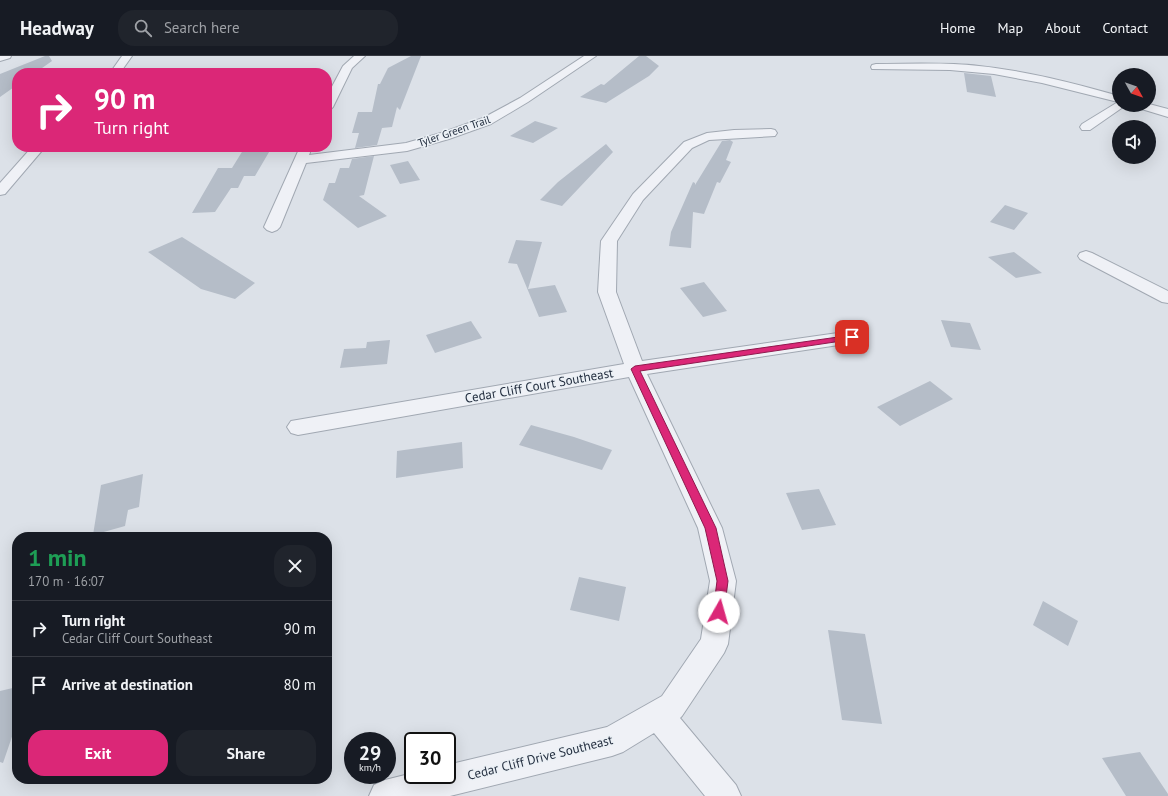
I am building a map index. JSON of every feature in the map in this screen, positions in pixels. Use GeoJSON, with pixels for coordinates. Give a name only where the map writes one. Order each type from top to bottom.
{"type":"FeatureCollection","features":[{"type":"Feature","properties":{"kind":"street"},"geometry":{"type":"LineString","coordinates":[[0,58],[6,56]]}},
{"type":"Feature","properties":{"kind":"street"},"geometry":{"type":"LineString","coordinates":[[119,68],[127,56]]}},
{"type":"Feature","properties":{"kind":"street"},"geometry":{"type":"LineString","coordinates":[[332,97],[348,66],[360,56]]}},
{"type":"Feature","properties":{"kind":"street","name":"Tyler Green Trail"},"geometry":{"type":"LineString","coordinates":[[300,160],[408,147],[487,121],[524,100],[590,56]]}},
{"type":"Feature","properties":{"kind":"street"},"geometry":{"type":"LineString","coordinates":[[929,56],[935,67]]}},
{"type":"Feature","properties":{"kind":"street"},"geometry":{"type":"LineString","coordinates":[[876,67],[935,67],[993,70],[1070,86],[1112,98]]}},
{"type":"Feature","properties":{"kind":"street"},"geometry":{"type":"LineString","coordinates":[[1086,127],[1112,110]]}},
{"type":"Feature","properties":{"kind":"street"},"geometry":{"type":"LineString","coordinates":[[1156,110],[1168,113]]}},
{"type":"Feature","properties":{"kind":"street","name":"Cedar Cliff Drive Southeast"},"geometry":{"type":"LineString","coordinates":[[385,796],[612,741],[672,706],[714,644],[723,581],[710,528],[635,369],[607,292],[609,241],[638,197],[688,145],[707,137],[734,134],[771,133]]}},
{"type":"Feature","properties":{"kind":"street"},"geometry":{"type":"LineString","coordinates":[[0,191],[35,152]]}},
{"type":"Feature","properties":{"kind":"street"},"geometry":{"type":"LineString","coordinates":[[272,226],[304,152]]}},
{"type":"Feature","properties":{"kind":"street"},"geometry":{"type":"LineString","coordinates":[[1086,256],[1168,298]]}},
{"type":"Feature","properties":{"kind":"street","name":"Cedar Cliff Court Southeast"},"geometry":{"type":"LineString","coordinates":[[298,427],[635,369],[852,337]]}},
{"type":"Feature","properties":{"kind":"street"},"geometry":{"type":"LineString","coordinates":[[657,714],[725,796]]}},
{"type":"Feature","properties":{"kind":"building"},"geometry":{"type":"Polygon","coordinates":[[[45,56],[49,56],[52,61],[42,68],[15,68],[45,56]]]}},
{"type":"Feature","properties":{"kind":"building"},"geometry":{"type":"Polygon","coordinates":[[[411,56],[421,56],[400,110],[397,107],[392,127],[382,128],[377,145],[355,148],[359,133],[352,133],[358,112],[372,112],[378,84],[380,84],[388,68],[411,56]]]}},
{"type":"Feature","properties":{"kind":"building"},"geometry":{"type":"Polygon","coordinates":[[[639,56],[646,56],[659,66],[649,76],[606,103],[580,97],[601,84],[604,85],[639,56]]]}},
{"type":"Feature","properties":{"kind":"building"},"geometry":{"type":"Polygon","coordinates":[[[12,69],[12,89],[0,97],[0,74],[12,69]]]}},
{"type":"Feature","properties":{"kind":"building"},"geometry":{"type":"Polygon","coordinates":[[[964,73],[991,76],[996,97],[967,92],[964,73]]]}},
{"type":"Feature","properties":{"kind":"building"},"geometry":{"type":"Polygon","coordinates":[[[535,121],[558,128],[533,143],[510,136],[535,121]]]}},
{"type":"Feature","properties":{"kind":"building"},"geometry":{"type":"Polygon","coordinates":[[[730,140],[733,142],[726,160],[731,162],[720,183],[717,182],[704,214],[693,212],[691,248],[669,246],[671,232],[693,182],[695,185],[722,141],[730,140]]]}},
{"type":"Feature","properties":{"kind":"building"},"geometry":{"type":"Polygon","coordinates":[[[606,144],[613,152],[562,206],[540,200],[558,182],[606,144]]]}},
{"type":"Feature","properties":{"kind":"building"},"geometry":{"type":"Polygon","coordinates":[[[242,152],[269,152],[255,176],[244,176],[238,188],[231,188],[215,212],[192,213],[218,168],[232,168],[242,152]]]}},
{"type":"Feature","properties":{"kind":"building"},"geometry":{"type":"Polygon","coordinates":[[[374,156],[364,195],[359,196],[387,216],[358,228],[323,200],[329,183],[335,183],[340,168],[349,168],[352,159],[374,156]]]}},
{"type":"Feature","properties":{"kind":"building"},"geometry":{"type":"Polygon","coordinates":[[[408,161],[420,180],[400,184],[390,165],[408,161]]]}},
{"type":"Feature","properties":{"kind":"building"},"geometry":{"type":"Polygon","coordinates":[[[1005,205],[1028,213],[1014,230],[990,222],[1005,205]]]}},
{"type":"Feature","properties":{"kind":"building"},"geometry":{"type":"Polygon","coordinates":[[[182,237],[255,283],[235,299],[201,289],[148,252],[182,237]]]}},
{"type":"Feature","properties":{"kind":"building"},"geometry":{"type":"Polygon","coordinates":[[[516,240],[542,242],[528,289],[555,285],[567,312],[539,317],[517,264],[508,263],[516,240]]]}},
{"type":"Feature","properties":{"kind":"building"},"geometry":{"type":"Polygon","coordinates":[[[1014,252],[1042,273],[1016,278],[988,257],[1014,252]]]}},
{"type":"Feature","properties":{"kind":"building"},"geometry":{"type":"Polygon","coordinates":[[[704,282],[727,311],[703,317],[680,288],[704,282]]]}},
{"type":"Feature","properties":{"kind":"building"},"geometry":{"type":"Polygon","coordinates":[[[941,320],[970,323],[981,350],[951,347],[941,320]]]}},
{"type":"Feature","properties":{"kind":"building"},"geometry":{"type":"Polygon","coordinates":[[[471,321],[482,338],[435,353],[426,335],[471,321]]]}},
{"type":"Feature","properties":{"kind":"building"},"geometry":{"type":"Polygon","coordinates":[[[390,340],[387,364],[340,368],[344,349],[366,348],[367,342],[390,340]]]}},
{"type":"Feature","properties":{"kind":"building"},"geometry":{"type":"Polygon","coordinates":[[[930,381],[953,399],[900,426],[877,407],[930,381]]]}},
{"type":"Feature","properties":{"kind":"building"},"geometry":{"type":"Polygon","coordinates":[[[531,425],[574,437],[612,450],[602,470],[519,445],[531,425]]]}},
{"type":"Feature","properties":{"kind":"building"},"geometry":{"type":"Polygon","coordinates":[[[462,442],[463,468],[396,478],[397,451],[462,442]]]}},
{"type":"Feature","properties":{"kind":"building"},"geometry":{"type":"Polygon","coordinates":[[[143,474],[139,507],[128,510],[125,526],[104,532],[93,532],[101,485],[143,474]]]}},
{"type":"Feature","properties":{"kind":"building"},"geometry":{"type":"Polygon","coordinates":[[[819,489],[836,525],[802,530],[786,493],[819,489]]]}},
{"type":"Feature","properties":{"kind":"building"},"geometry":{"type":"Polygon","coordinates":[[[579,577],[626,587],[619,621],[570,610],[579,577]]]}},
{"type":"Feature","properties":{"kind":"building"},"geometry":{"type":"Polygon","coordinates":[[[1043,601],[1078,621],[1068,646],[1033,625],[1043,601]]]}},
{"type":"Feature","properties":{"kind":"building"},"geometry":{"type":"Polygon","coordinates":[[[828,630],[865,634],[882,724],[842,720],[828,630]]]}},
{"type":"Feature","properties":{"kind":"building"},"geometry":{"type":"Polygon","coordinates":[[[12,688],[12,737],[3,763],[0,762],[0,691],[12,688]]]}},
{"type":"Feature","properties":{"kind":"building"},"geometry":{"type":"Polygon","coordinates":[[[1140,752],[1168,796],[1126,796],[1102,758],[1140,752]]]}},
{"type":"Feature","properties":{"kind":"route"},"geometry":{"type":"LineString","coordinates":[[719,612],[723,581],[710,528],[635,369],[852,337]]}}]}
